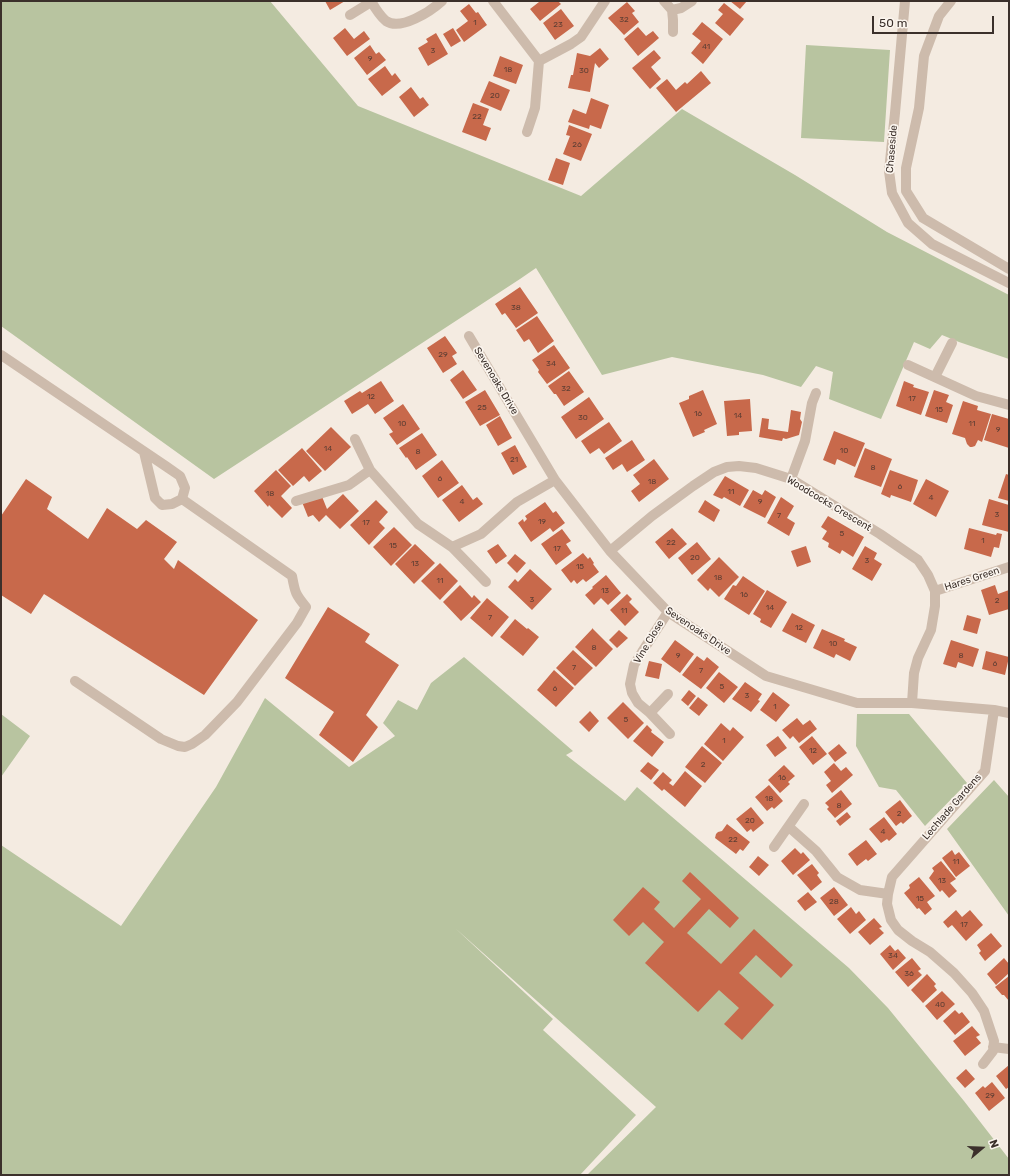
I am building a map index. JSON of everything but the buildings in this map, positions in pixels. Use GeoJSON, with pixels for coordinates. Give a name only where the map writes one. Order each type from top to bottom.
{"type":"FeatureCollection","features":[{"type":"Feature","properties":{"kind":"street"},"geometry":{"type":"LineString","coordinates":[[350,15],[371,2],[387,21],[396,24],[404,23],[421,16],[442,1]]}},
{"type":"Feature","properties":{"kind":"street"},"geometry":{"type":"LineString","coordinates":[[493,1],[539,61],[535,108],[527,132]]}},
{"type":"Feature","properties":{"kind":"street"},"geometry":{"type":"LineString","coordinates":[[539,61],[581,37],[605,1]]}},
{"type":"Feature","properties":{"kind":"street"},"geometry":{"type":"LineString","coordinates":[[664,1],[672,10],[673,32]]}},
{"type":"Feature","properties":{"kind":"street"},"geometry":{"type":"LineString","coordinates":[[672,10],[681,8],[692,1]]}},
{"type":"Feature","properties":{"kind":"street","name":"Chaseside"},"geometry":{"type":"LineString","coordinates":[[905,1],[889,171],[892,193],[908,223],[932,244],[1009,284]]}},
{"type":"Feature","properties":{"kind":"street"},"geometry":{"type":"LineString","coordinates":[[951,1],[939,16],[924,56],[919,108],[906,168],[906,191],[923,218],[1009,269]]}},
{"type":"Feature","properties":{"kind":"street","name":"Sevenoaks Drive"},"geometry":{"type":"LineString","coordinates":[[469,336],[555,480],[610,551],[668,612],[766,676],[857,703],[912,703],[994,710],[1009,713]]}},
{"type":"Feature","properties":{"kind":"street"},"geometry":{"type":"LineString","coordinates":[[935,377],[952,343]]}},
{"type":"Feature","properties":{"kind":"street"},"geometry":{"type":"LineString","coordinates":[[1,355],[180,476],[185,488],[182,499],[172,504],[162,505],[155,498],[144,452]]}},
{"type":"Feature","properties":{"kind":"street"},"geometry":{"type":"LineString","coordinates":[[908,365],[976,396],[1009,405]]}},
{"type":"Feature","properties":{"kind":"street"},"geometry":{"type":"LineString","coordinates":[[791,479],[805,441],[812,403],[816,393]]}},
{"type":"Feature","properties":{"kind":"street"},"geometry":{"type":"LineString","coordinates":[[355,439],[370,470],[418,524],[452,547],[486,582]]}},
{"type":"Feature","properties":{"kind":"street","name":"Woodcocks Crescent"},"geometry":{"type":"LineString","coordinates":[[610,551],[652,516],[714,472],[727,467],[739,466],[756,468],[791,479],[880,534],[918,560],[928,575],[935,591],[935,606],[931,630],[918,658],[915,669],[912,703]]}},
{"type":"Feature","properties":{"kind":"street"},"geometry":{"type":"LineString","coordinates":[[296,501],[348,485],[370,470]]}},
{"type":"Feature","properties":{"kind":"street"},"geometry":{"type":"LineString","coordinates":[[452,547],[481,534],[517,502],[555,480]]}},
{"type":"Feature","properties":{"kind":"street"},"geometry":{"type":"LineString","coordinates":[[75,681],[161,739],[178,746],[185,747],[205,735],[237,702],[297,623],[306,607],[297,597],[292,576],[182,499]]}},
{"type":"Feature","properties":{"kind":"street","name":"Hares Green"},"geometry":{"type":"LineString","coordinates":[[935,591],[1009,568]]}},
{"type":"Feature","properties":{"kind":"street","name":"Vine Close"},"geometry":{"type":"LineString","coordinates":[[668,612],[634,665],[630,684],[632,693],[638,703],[670,734]]}},
{"type":"Feature","properties":{"kind":"street"},"geometry":{"type":"LineString","coordinates":[[650,713],[668,694]]}},
{"type":"Feature","properties":{"kind":"street","name":"Lechlade Gardens"},"geometry":{"type":"LineString","coordinates":[[993,1047],[994,1041],[991,1029],[984,1011],[972,993],[954,973],[930,952],[898,930],[891,920],[887,904],[892,877],[985,771],[994,710]]}},
{"type":"Feature","properties":{"kind":"street"},"geometry":{"type":"LineString","coordinates":[[774,847],[804,804]]}},
{"type":"Feature","properties":{"kind":"street"},"geometry":{"type":"LineString","coordinates":[[789,827],[816,851],[837,877],[860,890],[888,894]]}},
{"type":"Feature","properties":{"kind":"street"},"geometry":{"type":"LineString","coordinates":[[982,1064],[993,1051],[993,1047],[1009,1049]]}},
{"type":"Feature","properties":{"kind":"green space"},"geometry":{"type":"Polygon","coordinates":[[[1,1],[270,1],[358,106],[581,196],[682,109],[795,175],[887,232],[1009,295],[1009,359],[942,335],[930,349],[914,342],[881,419],[829,399],[833,372],[816,366],[801,387],[763,375],[672,357],[602,375],[536,268],[214,479],[1,326],[1,1]]]}},
{"type":"Feature","properties":{"kind":"green space"},"geometry":{"type":"Polygon","coordinates":[[[806,45],[890,50],[884,142],[801,138],[806,45]]]}},
{"type":"Feature","properties":{"kind":"green space"},"geometry":{"type":"Polygon","coordinates":[[[464,657],[573,751],[566,755],[625,801],[637,787],[849,968],[888,1008],[1009,1159],[1009,1175],[587,1175],[656,1107],[455,928],[553,1019],[543,1030],[636,1115],[580,1175],[1,1175],[1,845],[121,926],[216,787],[265,698],[349,767],[395,736],[383,723],[398,700],[417,710],[431,683],[464,657]]]}},
{"type":"Feature","properties":{"kind":"green space"},"geometry":{"type":"Polygon","coordinates":[[[1,714],[30,736],[1,777],[1,714]]]}},
{"type":"Feature","properties":{"kind":"green space"},"geometry":{"type":"Polygon","coordinates":[[[857,714],[909,714],[967,783],[925,826],[896,790],[879,787],[856,746],[857,714]]]}},
{"type":"Feature","properties":{"kind":"green space"},"geometry":{"type":"Polygon","coordinates":[[[994,780],[1009,797],[1009,916],[947,829],[994,780]]]}}]}
